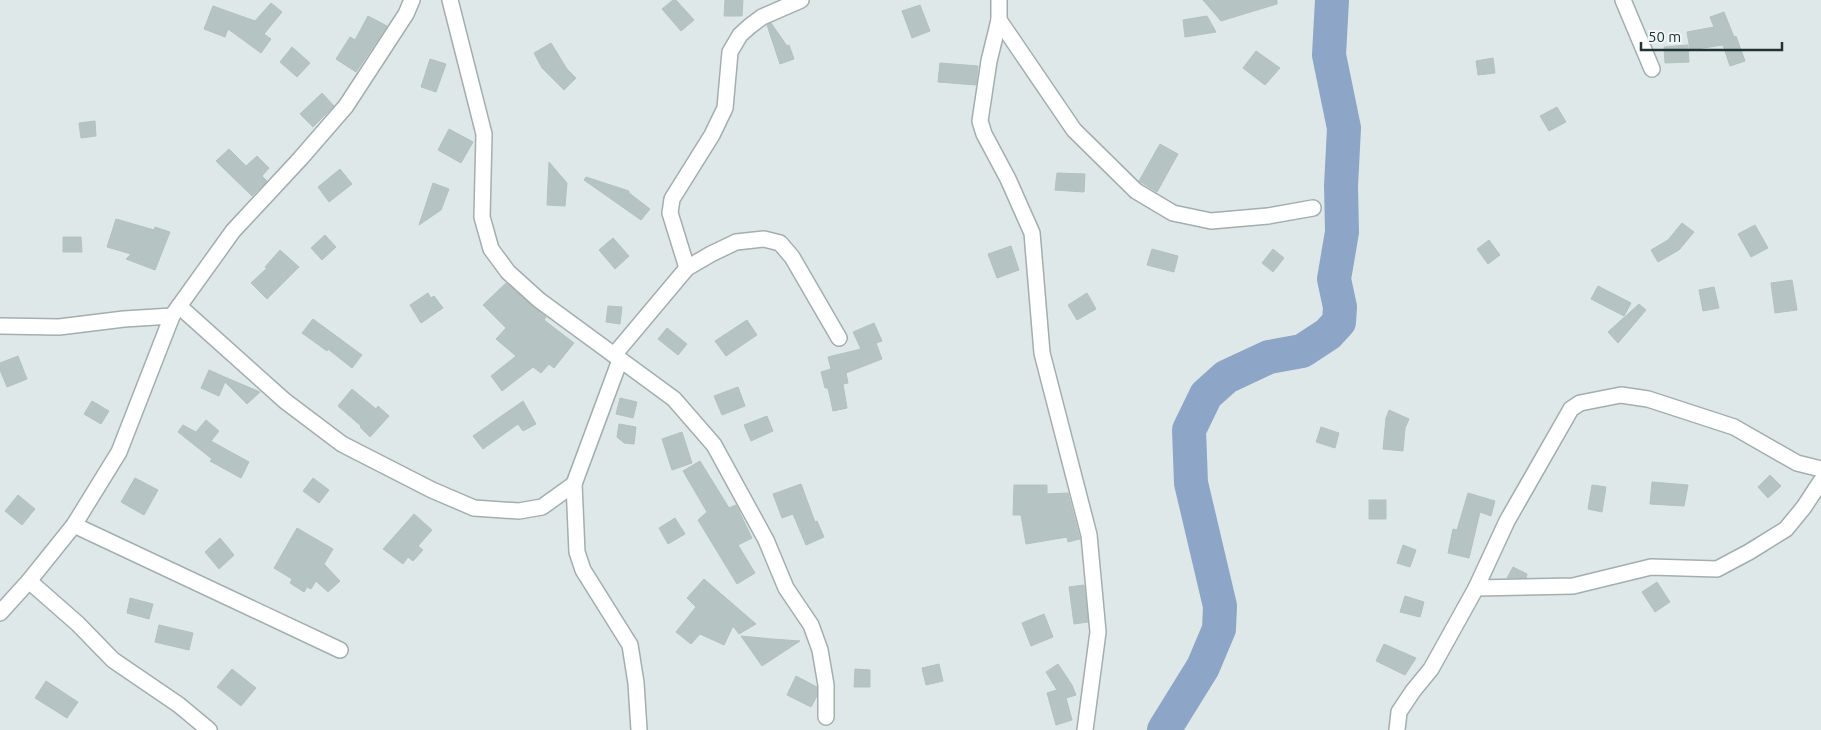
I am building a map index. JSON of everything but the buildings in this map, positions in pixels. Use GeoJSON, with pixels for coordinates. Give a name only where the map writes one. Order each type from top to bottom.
{"type":"FeatureCollection","features":[{"type":"Feature","properties":{"kind":"street"},"geometry":{"type":"LineString","coordinates":[[0,613],[29,581],[74,525],[119,452],[176,311],[233,231],[346,106],[406,14],[412,0]]}},
{"type":"Feature","properties":{"kind":"street"},"geometry":{"type":"LineString","coordinates":[[450,0],[484,134],[482,217],[491,249],[508,272],[539,300],[674,399],[714,445],[766,540],[786,588],[811,624],[820,650],[824,676],[826,717]]}},
{"type":"Feature","properties":{"kind":"street"},"geometry":{"type":"LineString","coordinates":[[687,268],[670,213],[672,199],[712,135],[725,108],[730,52],[740,35],[762,17],[801,0]]}},
{"type":"Feature","properties":{"kind":"street"},"geometry":{"type":"LineString","coordinates":[[999,0],[999,20],[988,61],[980,121],[984,134],[1008,179],[1032,233],[1042,352],[1089,535],[1098,632],[1084,730]]}},
{"type":"Feature","properties":{"kind":"street"},"geometry":{"type":"LineString","coordinates":[[1623,0],[1652,69]]}},
{"type":"Feature","properties":{"kind":"street"},"geometry":{"type":"LineString","coordinates":[[999,20],[1074,130],[1136,190],[1173,213],[1211,221],[1268,216],[1313,208]]}},
{"type":"Feature","properties":{"kind":"street"},"geometry":{"type":"LineString","coordinates":[[639,730],[636,683],[630,644],[583,570],[577,552],[574,484],[617,357],[687,268],[736,242],[764,239],[780,243],[792,257],[839,338]]}},
{"type":"Feature","properties":{"kind":"street"},"geometry":{"type":"LineString","coordinates":[[0,326],[59,327],[176,311],[285,402],[335,439],[432,490],[474,508],[519,511],[542,506],[574,484]]}},
{"type":"Feature","properties":{"kind":"street"},"geometry":{"type":"LineString","coordinates":[[1397,730],[1399,712],[1404,702],[1431,669],[1476,588],[1512,513],[1571,409],[1580,402],[1621,395],[1648,399],[1734,427],[1797,463],[1821,469]]}},
{"type":"Feature","properties":{"kind":"street"},"geometry":{"type":"LineString","coordinates":[[1476,588],[1573,586],[1651,567],[1716,568],[1750,552],[1786,529],[1804,507],[1821,481]]}},
{"type":"Feature","properties":{"kind":"street"},"geometry":{"type":"LineString","coordinates":[[74,525],[340,650]]}},
{"type":"Feature","properties":{"kind":"street"},"geometry":{"type":"LineString","coordinates":[[29,581],[78,624],[113,660],[179,705],[209,730]]}},
{"type":"Feature","properties":{"kind":"waterway"},"geometry":{"type":"LineString","coordinates":[[1164,730],[1203,667],[1219,629],[1220,606],[1191,483],[1189,430],[1206,395],[1226,377],[1269,357],[1302,351],[1328,334],[1339,322],[1340,307],[1334,279],[1342,232],[1341,186],[1344,128],[1329,55],[1332,0]]}}]}
